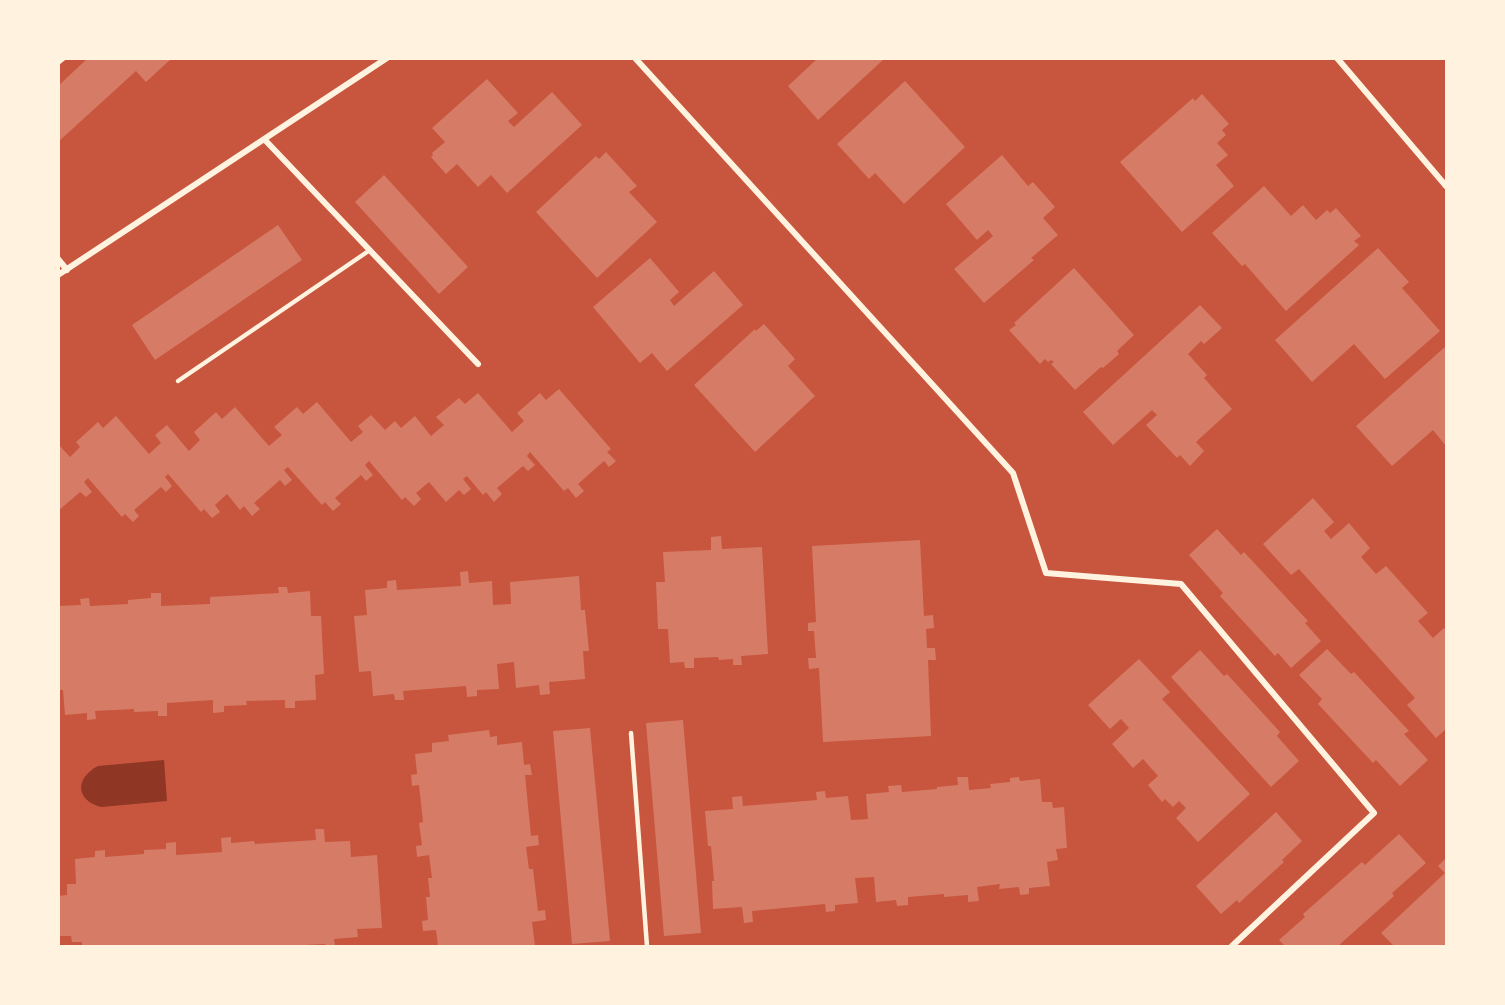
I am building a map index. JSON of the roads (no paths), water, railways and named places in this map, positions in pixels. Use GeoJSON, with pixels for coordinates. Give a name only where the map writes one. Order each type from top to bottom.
{"type":"FeatureCollection","features":[{"type":"Feature","properties":{"kind":"street"},"geometry":{"type":"LineString","coordinates":[[58,62],[63,58]]}},
{"type":"Feature","properties":{"kind":"street"},"geometry":{"type":"LineString","coordinates":[[58,275],[387,58]]}},
{"type":"Feature","properties":{"kind":"street"},"geometry":{"type":"LineString","coordinates":[[635,58],[1013,473],[1046,573],[1181,584],[1374,813],[1233,946]]}},
{"type":"Feature","properties":{"kind":"street"},"geometry":{"type":"LineString","coordinates":[[1336,58],[1446,186]]}},
{"type":"Feature","properties":{"kind":"street"},"geometry":{"type":"LineString","coordinates":[[265,140],[478,364]]}},
{"type":"Feature","properties":{"kind":"street"},"geometry":{"type":"LineString","coordinates":[[58,259],[67,270]]}},
{"type":"Feature","properties":{"kind":"lane"},"geometry":{"type":"LineString","coordinates":[[178,381],[370,250]]}},
{"type":"Feature","properties":{"kind":"lane"},"geometry":{"type":"LineString","coordinates":[[631,733],[647,946]]}}]}
